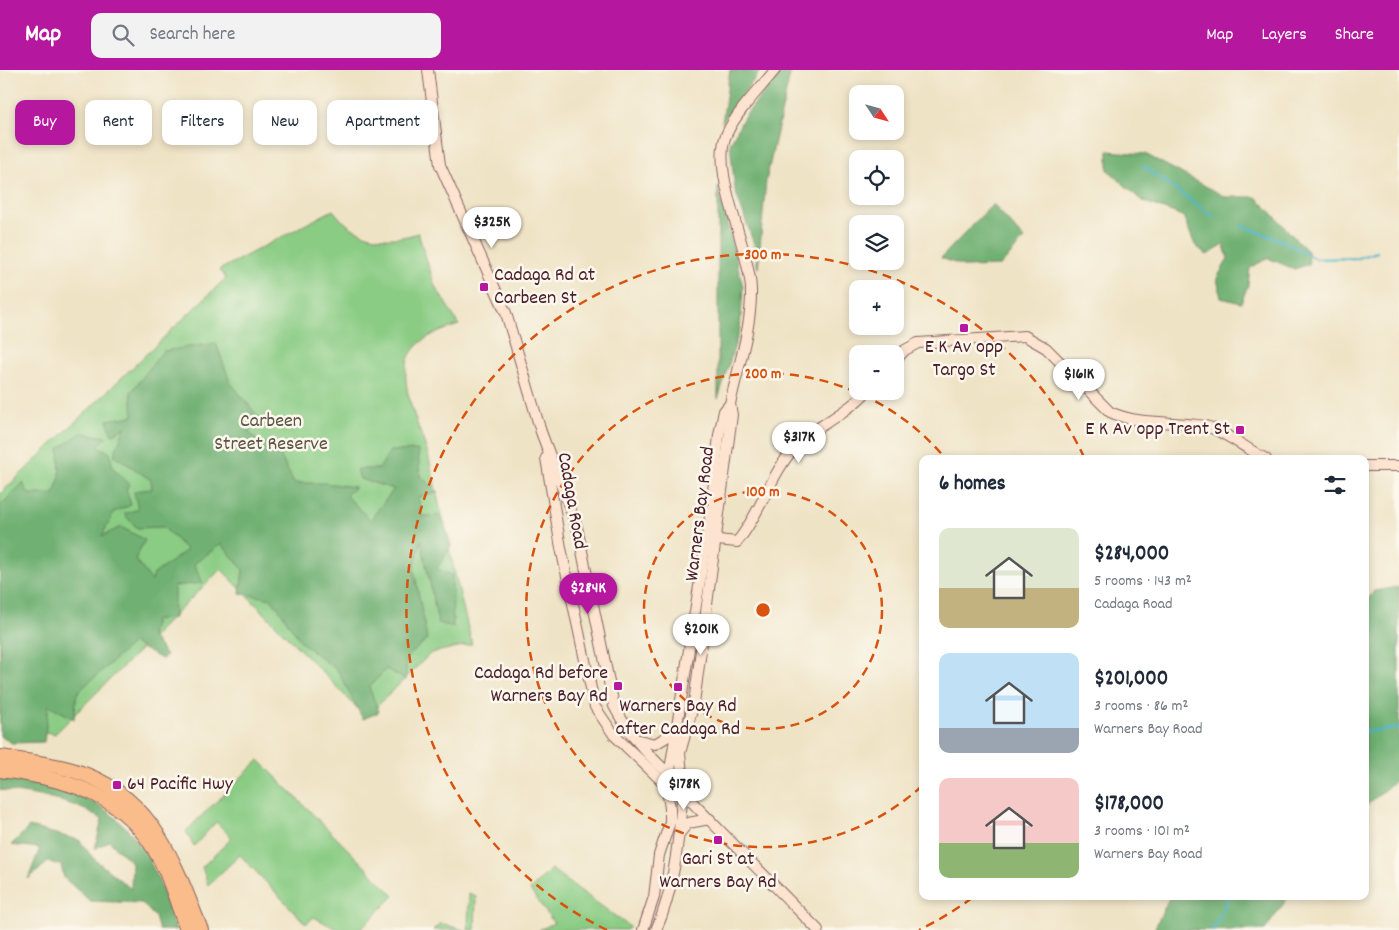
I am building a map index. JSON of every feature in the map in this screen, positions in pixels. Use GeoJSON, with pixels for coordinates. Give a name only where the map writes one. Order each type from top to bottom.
{"type":"FeatureCollection","features":[{"type":"Feature","properties":{"kind":"highway"},"geometry":{"type":"LineString","coordinates":[[0,757],[74,770],[110,786],[129,800],[145,815],[171,855],[201,930]]}},
{"type":"Feature","properties":{"kind":"highway"},"geometry":{"type":"LineString","coordinates":[[0,770],[37,775],[80,786],[116,807],[133,822],[150,843],[166,871],[187,930]]}},
{"type":"Feature","properties":{"kind":"street","name":"Cadaga Road"},"geometry":{"type":"LineString","coordinates":[[428,70],[440,165],[506,313],[541,432],[577,527],[614,706],[634,738],[669,771]]}},
{"type":"Feature","properties":{"kind":"street","name":"Warners Bay Road"},"geometry":{"type":"LineString","coordinates":[[643,930],[654,897],[660,855],[670,822],[668,795],[665,784],[669,771],[732,415],[730,404],[749,317],[751,289],[744,249],[723,173],[723,144],[732,124],[775,70]]}},
{"type":"Feature","properties":{"kind":"street"},"geometry":{"type":"LineString","coordinates":[[904,351],[918,343],[1025,336],[1046,348],[1110,412],[1122,418],[1138,421],[1207,426],[1259,455]]}},
{"type":"Feature","properties":{"kind":"street"},"geometry":{"type":"LineString","coordinates":[[710,540],[737,542],[748,528],[778,471],[795,447],[857,400]]}},
{"type":"Feature","properties":{"kind":"street","name":"Cadaga Road"},"geometry":{"type":"LineString","coordinates":[[541,432],[561,548],[595,707],[614,735],[665,784]]}},
{"type":"Feature","properties":{"kind":"street"},"geometry":{"type":"LineString","coordinates":[[1369,466],[1399,466]]}},
{"type":"Feature","properties":{"kind":"street","name":"Warners Bay Road"},"geometry":{"type":"LineString","coordinates":[[656,930],[666,906],[684,798],[686,783],[682,775],[680,753],[694,703],[708,606],[710,540]]}},
{"type":"Feature","properties":{"kind":"street"},"geometry":{"type":"LineString","coordinates":[[634,738],[655,744],[675,732]]}},
{"type":"Feature","properties":{"kind":"street"},"geometry":{"type":"LineString","coordinates":[[669,771],[678,771],[682,775]]}},
{"type":"Feature","properties":{"kind":"street"},"geometry":{"type":"LineString","coordinates":[[668,795],[673,801],[684,798],[710,819],[818,930]]}},
{"type":"Feature","properties":{"kind":"street"},"geometry":{"type":"LineString","coordinates":[[678,836],[688,823],[710,819]]}},
{"type":"Feature","properties":{"kind":"green space"},"geometry":{"type":"Polygon","coordinates":[[[730,70],[761,70],[722,123],[730,70]]]}},
{"type":"Feature","properties":{"kind":"green space"},"geometry":{"type":"Polygon","coordinates":[[[782,70],[791,70],[766,181],[758,268],[754,244],[735,190],[730,144],[744,117],[782,70]]]}},
{"type":"Feature","properties":{"kind":"green space"},"geometry":{"type":"Polygon","coordinates":[[[1108,151],[1145,154],[1226,197],[1256,197],[1308,251],[1309,264],[1294,269],[1268,258],[1250,268],[1248,285],[1241,303],[1221,298],[1217,278],[1228,259],[1224,245],[1207,255],[1195,245],[1183,216],[1142,201],[1108,170],[1108,151]]]}},
{"type":"Feature","properties":{"kind":"green space"},"geometry":{"type":"Polygon","coordinates":[[[718,187],[743,287],[740,329],[718,399],[718,187]]]}},
{"type":"Feature","properties":{"kind":"green space"},"geometry":{"type":"Polygon","coordinates":[[[993,204],[1024,239],[1000,266],[966,267],[941,258],[993,204]]]}},
{"type":"Feature","properties":{"kind":"green space","name":"Carbeen Street Reserve"},"geometry":{"type":"Polygon","coordinates":[[[333,210],[351,227],[371,236],[394,238],[418,233],[435,286],[459,325],[436,333],[416,346],[408,360],[406,384],[413,412],[427,451],[472,644],[431,653],[366,717],[221,569],[55,734],[0,722],[0,494],[226,278],[219,270],[333,210]]]}},
{"type":"Feature","properties":{"kind":"green space"},"geometry":{"type":"Polygon","coordinates":[[[216,343],[230,382],[260,419],[248,431],[261,445],[273,441],[294,483],[325,483],[355,487],[346,495],[370,520],[394,489],[360,479],[357,469],[379,469],[390,451],[418,450],[420,476],[439,492],[418,497],[422,516],[442,515],[451,546],[437,569],[452,575],[453,627],[438,623],[421,540],[414,569],[427,639],[406,659],[406,680],[386,669],[369,687],[379,712],[363,719],[338,671],[302,643],[272,599],[240,593],[243,569],[221,544],[194,564],[203,583],[174,586],[174,618],[155,620],[151,635],[166,656],[162,659],[133,643],[77,693],[74,719],[49,705],[44,742],[12,743],[0,736],[0,506],[23,483],[29,494],[54,494],[60,476],[59,449],[81,433],[107,437],[98,446],[110,453],[113,468],[130,484],[126,489],[131,505],[114,512],[102,536],[121,527],[145,540],[135,559],[152,581],[154,574],[187,550],[163,527],[137,528],[124,514],[138,509],[134,491],[152,489],[151,480],[114,455],[125,427],[112,435],[107,420],[133,416],[131,392],[163,351],[216,343]]]}},
{"type":"Feature","properties":{"kind":"green space"},"geometry":{"type":"Polygon","coordinates":[[[1399,587],[1399,777],[1369,803],[1369,598],[1374,591],[1399,587]]]}},
{"type":"Feature","properties":{"kind":"green space"},"geometry":{"type":"Polygon","coordinates":[[[259,760],[394,896],[360,930],[338,930],[314,917],[306,924],[240,855],[208,885],[202,867],[232,838],[216,822],[194,846],[186,831],[259,760]]]}},
{"type":"Feature","properties":{"kind":"green space"},"geometry":{"type":"Polygon","coordinates":[[[0,779],[43,784],[63,789],[100,806],[116,819],[131,833],[149,860],[158,879],[176,930],[159,930],[155,917],[142,903],[90,901],[64,878],[61,865],[48,862],[28,879],[40,848],[11,845],[29,827],[79,840],[93,858],[131,889],[132,863],[109,841],[95,849],[102,819],[65,802],[0,790],[0,779]]]}},
{"type":"Feature","properties":{"kind":"green space"},"geometry":{"type":"Polygon","coordinates":[[[551,869],[630,927],[627,930],[539,930],[554,923],[530,890],[551,869]]]}},
{"type":"Feature","properties":{"kind":"green space"},"geometry":{"type":"Polygon","coordinates":[[[469,893],[476,896],[475,930],[468,930],[469,893]]]}},
{"type":"Feature","properties":{"kind":"green space"},"geometry":{"type":"Polygon","coordinates":[[[1168,900],[1286,900],[1265,930],[1154,930],[1168,900]]]}},
{"type":"Feature","properties":{"kind":"green space"},"geometry":{"type":"Polygon","coordinates":[[[440,923],[464,930],[433,930],[440,923]]]}},
{"type":"Feature","properties":{"kind":"waterway"},"geometry":{"type":"LineString","coordinates":[[1143,166],[1214,217]]}},
{"type":"Feature","properties":{"kind":"waterway"},"geometry":{"type":"LineString","coordinates":[[1241,225],[1282,241],[1316,259],[1358,258],[1377,252]]}},
{"type":"Feature","properties":{"kind":"waterway"},"geometry":{"type":"LineString","coordinates":[[1369,732],[1399,728]]}},
{"type":"Feature","properties":{"kind":"waterway"},"geometry":{"type":"LineString","coordinates":[[1213,930],[1227,900]]}},
{"type":"Feature","properties":{"kind":"place","name":"Cadaga Rd at Carbeen St"},"geometry":{"type":"Point","coordinates":[484,287]}},
{"type":"Feature","properties":{"kind":"place","name":"E K Av opp Targo St"},"geometry":{"type":"Point","coordinates":[964,328]}},
{"type":"Feature","properties":{"kind":"place","name":"E K Av opp Trent St"},"geometry":{"type":"Point","coordinates":[1240,430]}},
{"type":"Feature","properties":{"kind":"place","name":"Cadaga Rd before Warners Bay Rd"},"geometry":{"type":"Point","coordinates":[618,686]}},
{"type":"Feature","properties":{"kind":"place","name":"Warners Bay Rd after Cadaga Rd"},"geometry":{"type":"Point","coordinates":[678,687]}},
{"type":"Feature","properties":{"kind":"place","name":"64 Pacific Hwy"},"geometry":{"type":"Point","coordinates":[117,785]}},
{"type":"Feature","properties":{"kind":"place","name":"Gari St at Warners Bay Rd"},"geometry":{"type":"Point","coordinates":[718,840]}}]}
